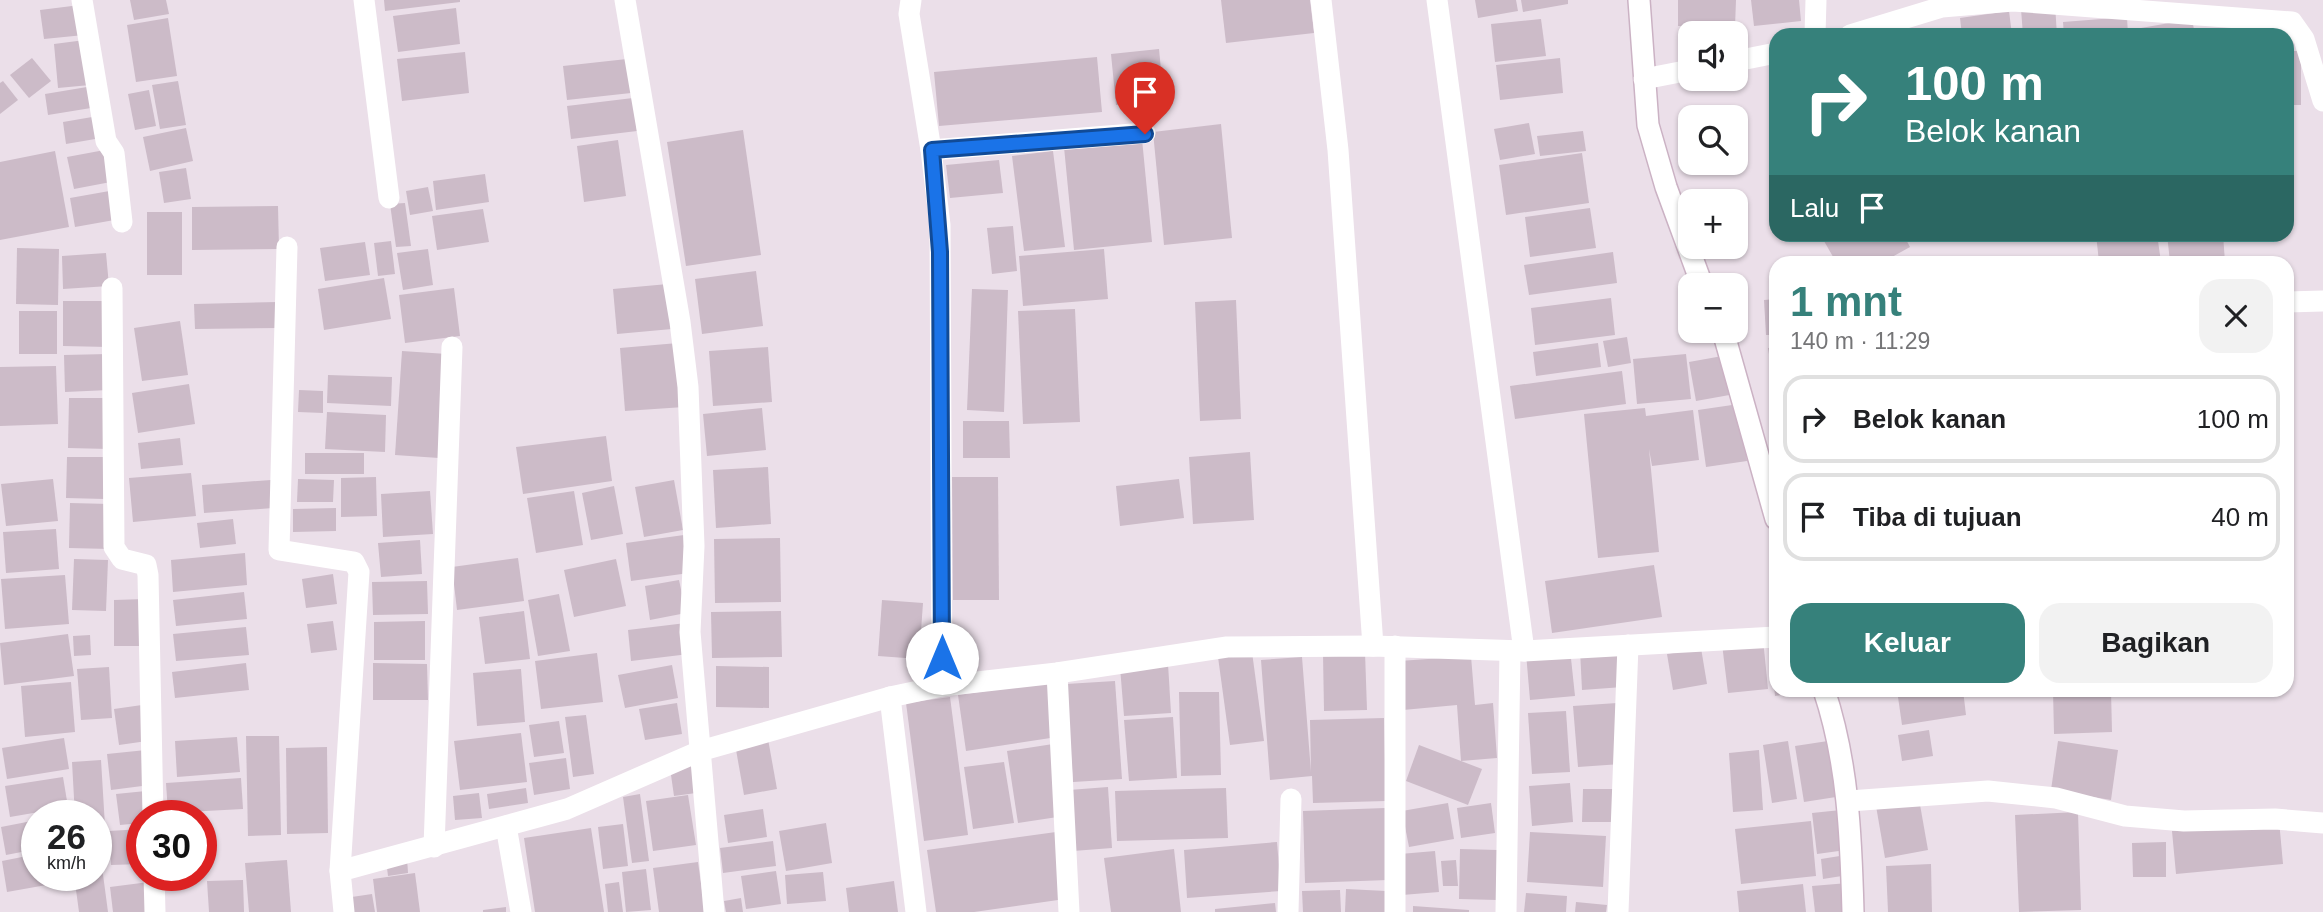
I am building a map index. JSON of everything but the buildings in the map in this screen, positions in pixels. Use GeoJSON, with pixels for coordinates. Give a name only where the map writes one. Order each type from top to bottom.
{"type":"FeatureCollection","features":[{"type":"Feature","properties":{"kind":"street"},"geometry":{"type":"LineString","coordinates":[[82,0],[106,141],[114,153],[122,222]]}},
{"type":"Feature","properties":{"kind":"street"},"geometry":{"type":"LineString","coordinates":[[364,0],[389,198]]}},
{"type":"Feature","properties":{"kind":"street"},"geometry":{"type":"LineString","coordinates":[[625,0],[680,322],[688,387],[694,545],[690,632],[714,912]]}},
{"type":"Feature","properties":{"kind":"street"},"geometry":{"type":"LineString","coordinates":[[911,0],[909,14],[932,150],[940,239],[942,685]]}},
{"type":"Feature","properties":{"kind":"street"},"geometry":{"type":"LineString","coordinates":[[1321,0],[1338,150],[1373,646]]}},
{"type":"Feature","properties":{"kind":"street"},"geometry":{"type":"LineString","coordinates":[[1437,0],[1517,651],[1506,912]]}},
{"type":"Feature","properties":{"kind":"street"},"geometry":{"type":"LineString","coordinates":[[1639,0],[1648,125],[1698,273]]}},
{"type":"Feature","properties":{"kind":"street"},"geometry":{"type":"LineString","coordinates":[[1815,28],[1816,0]]}},
{"type":"Feature","properties":{"kind":"street"},"geometry":{"type":"LineString","coordinates":[[1873,28],[1942,7],[1975,1],[2013,1],[2292,22],[2304,39],[2323,101]]}},
{"type":"Feature","properties":{"kind":"street"},"geometry":{"type":"LineString","coordinates":[[1748,59],[1769,54]]}},
{"type":"Feature","properties":{"kind":"street"},"geometry":{"type":"LineString","coordinates":[[1643,79],[1678,72]]}},
{"type":"Feature","properties":{"kind":"street"},"geometry":{"type":"LineString","coordinates":[[932,150],[1145,134]]}},
{"type":"Feature","properties":{"kind":"street"},"geometry":{"type":"LineString","coordinates":[[287,247],[279,550],[354,562],[359,572],[340,871],[344,912]]}},
{"type":"Feature","properties":{"kind":"street"},"geometry":{"type":"LineString","coordinates":[[112,288],[114,547],[121,559],[146,565],[148,575],[153,800]]}},
{"type":"Feature","properties":{"kind":"street"},"geometry":{"type":"LineString","coordinates":[[2294,302],[2323,301]]}},
{"type":"Feature","properties":{"kind":"street"},"geometry":{"type":"LineString","coordinates":[[1727,343],[1769,468]]}},
{"type":"Feature","properties":{"kind":"street"},"geometry":{"type":"LineString","coordinates":[[434,847],[452,347]]}},
{"type":"Feature","properties":{"kind":"street"},"geometry":{"type":"LineString","coordinates":[[340,871],[567,809],[700,751],[890,697],[942,685],[1057,673],[1227,647],[1395,646],[1517,651],[1769,637]]}},
{"type":"Feature","properties":{"kind":"street"},"geometry":{"type":"LineString","coordinates":[[1618,912],[1628,645]]}},
{"type":"Feature","properties":{"kind":"street"},"geometry":{"type":"LineString","coordinates":[[1395,646],[1395,912]]}},
{"type":"Feature","properties":{"kind":"street"},"geometry":{"type":"LineString","coordinates":[[1057,673],[1069,912]]}},
{"type":"Feature","properties":{"kind":"street"},"geometry":{"type":"LineString","coordinates":[[890,697],[916,912]]}},
{"type":"Feature","properties":{"kind":"street"},"geometry":{"type":"LineString","coordinates":[[1826,697],[1837,731],[1849,801],[1853,912]]}},
{"type":"Feature","properties":{"kind":"street"},"geometry":{"type":"LineString","coordinates":[[1849,801],[1988,791],[2056,798],[2125,816],[2184,821],[2278,819],[2323,823]]}},
{"type":"Feature","properties":{"kind":"street"},"geometry":{"type":"LineString","coordinates":[[1288,912],[1291,799]]}},
{"type":"Feature","properties":{"kind":"street"},"geometry":{"type":"LineString","coordinates":[[506,826],[521,912]]}},
{"type":"Feature","properties":{"kind":"street"},"geometry":{"type":"LineString","coordinates":[[154,891],[155,912]]}},
{"type":"Feature","properties":{"kind":"route"},"geometry":{"type":"LineString","coordinates":[[942,658],[940,225],[932,150],[1145,134]]}}]}
